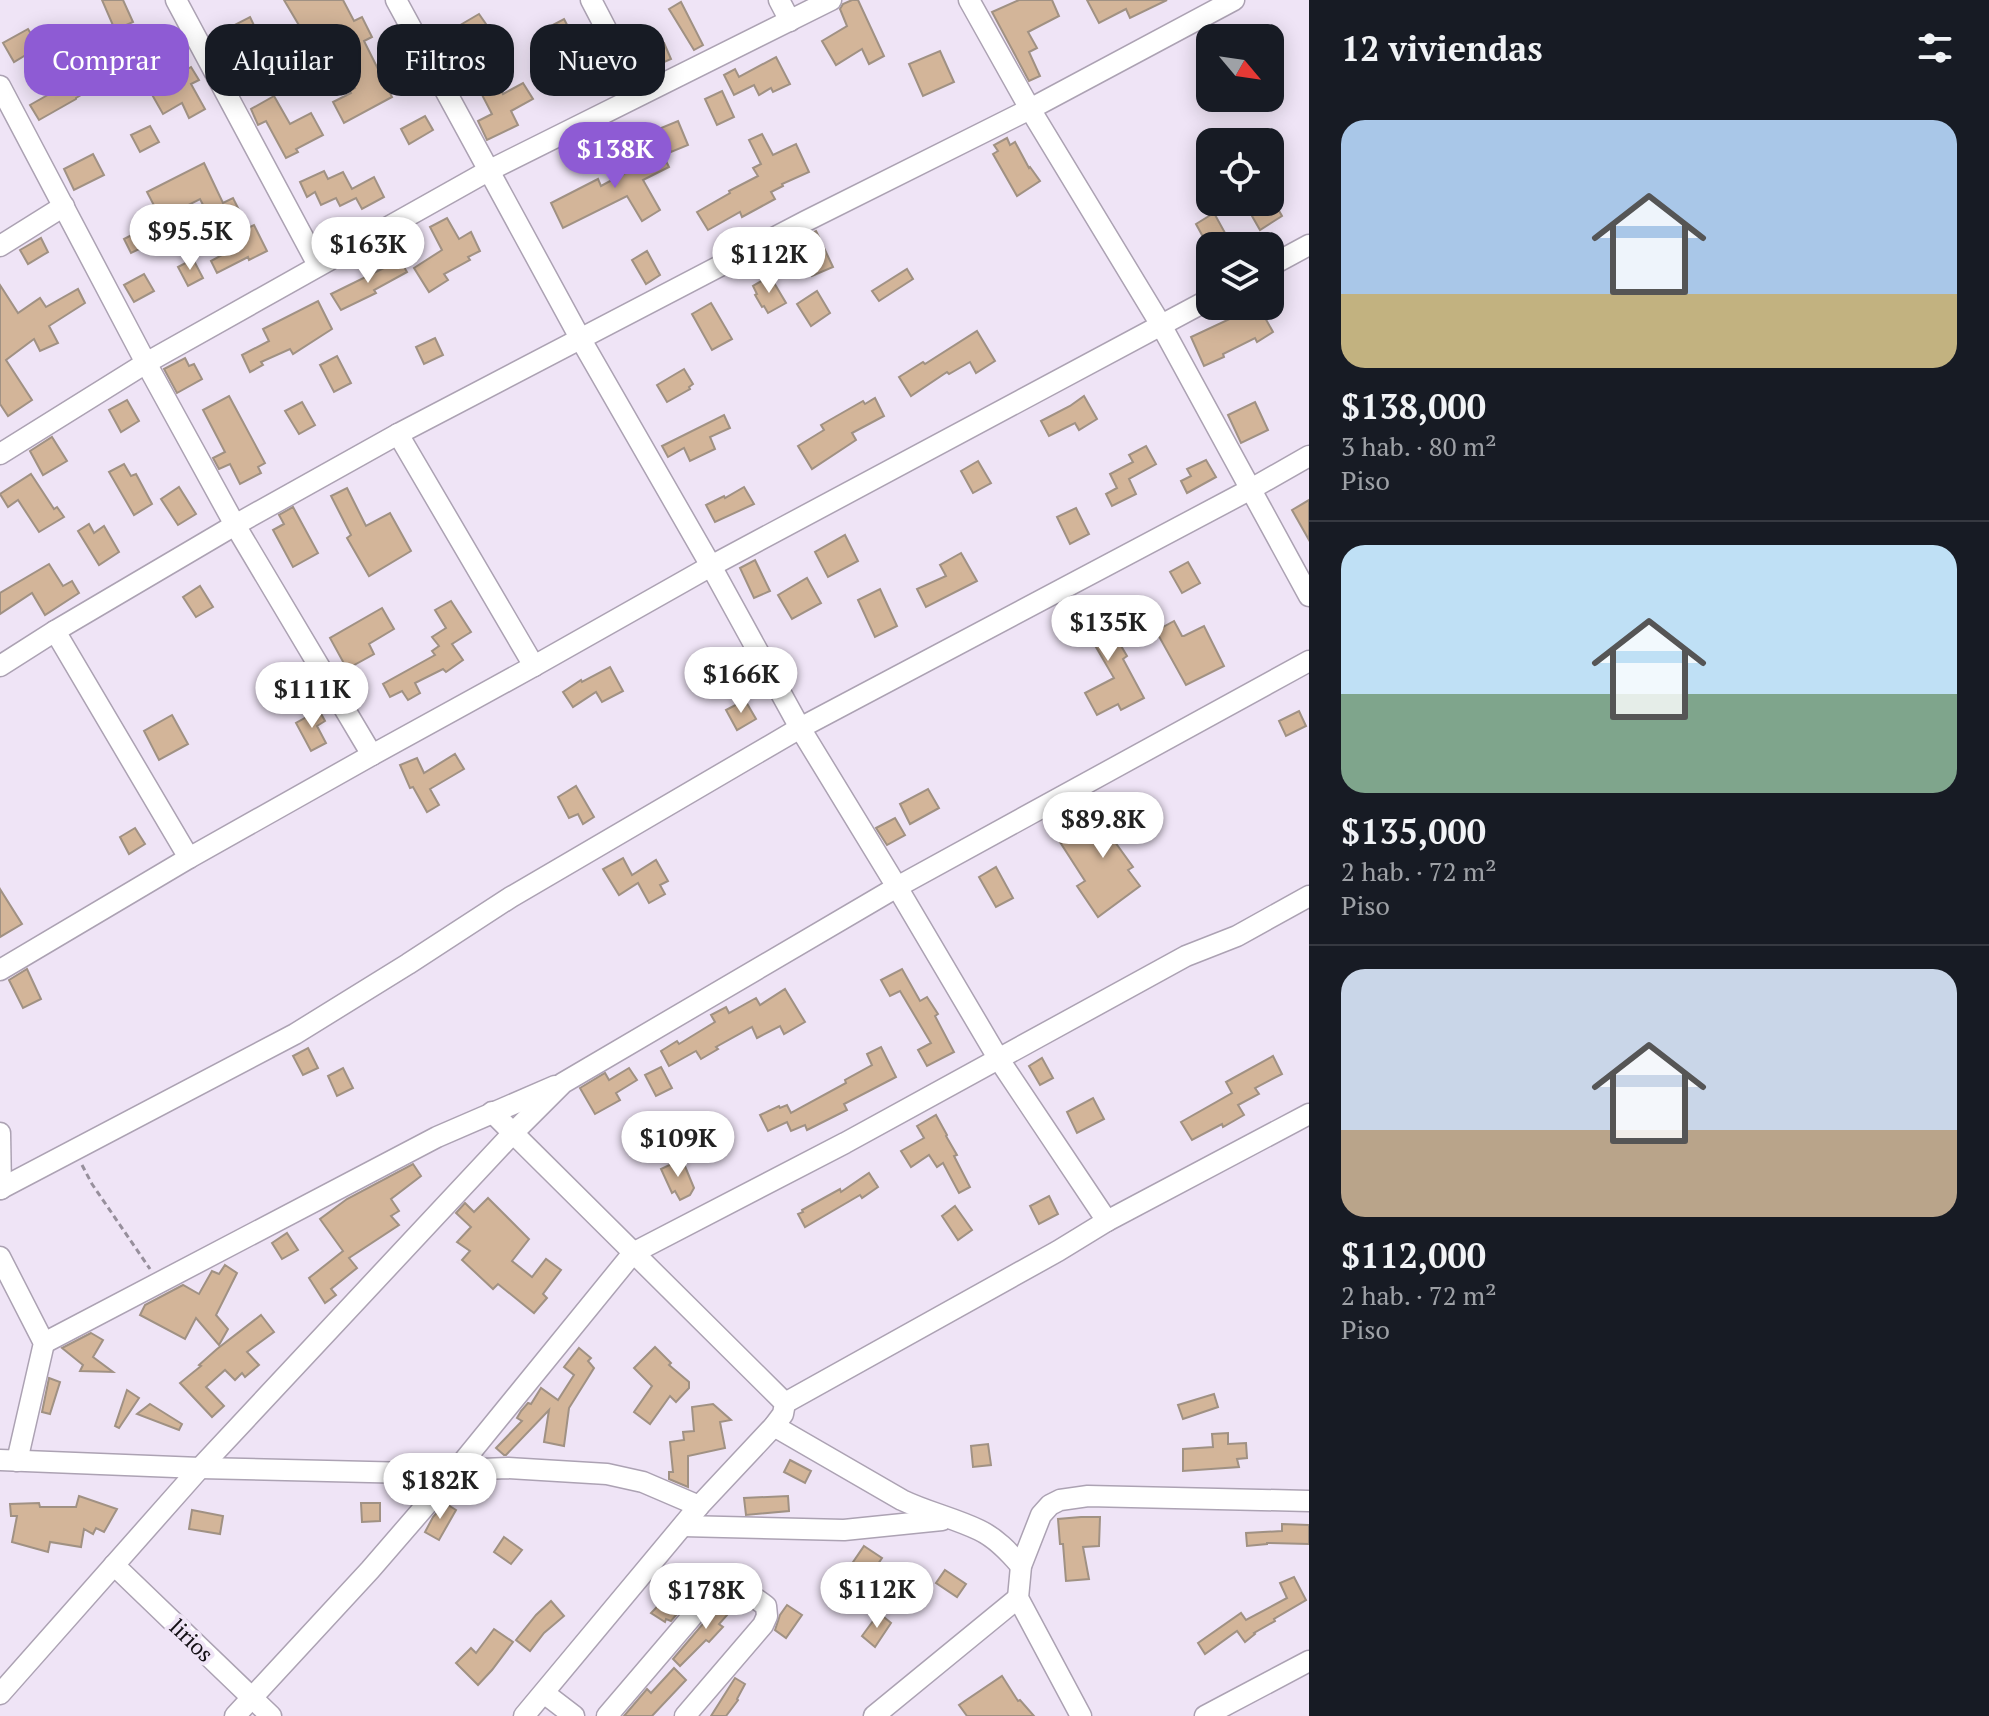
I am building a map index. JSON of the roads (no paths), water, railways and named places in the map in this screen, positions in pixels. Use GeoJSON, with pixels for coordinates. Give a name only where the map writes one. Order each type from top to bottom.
{"type":"FeatureCollection","features":[{"type":"Feature","properties":{"kind":"street"},"geometry":{"type":"LineString","coordinates":[[176,0],[318,265]]}},
{"type":"Feature","properties":{"kind":"street"},"geometry":{"type":"LineString","coordinates":[[396,0],[580,338],[800,728],[998,1058],[1107,1221]]}},
{"type":"Feature","properties":{"kind":"street"},"geometry":{"type":"LineString","coordinates":[[591,0],[604,24]]}},
{"type":"Feature","properties":{"kind":"street"},"geometry":{"type":"LineString","coordinates":[[779,0],[790,21]]}},
{"type":"Feature","properties":{"kind":"street"},"geometry":{"type":"LineString","coordinates":[[665,82],[831,0]]}},
{"type":"Feature","properties":{"kind":"street"},"geometry":{"type":"LineString","coordinates":[[969,0],[1030,109],[1161,325],[1309,596]]}},
{"type":"Feature","properties":{"kind":"street"},"geometry":{"type":"LineString","coordinates":[[0,666],[235,525],[398,434],[820,214],[1030,109],[1234,0]]}},
{"type":"Feature","properties":{"kind":"street"},"geometry":{"type":"LineString","coordinates":[[0,86],[235,525],[372,755]]}},
{"type":"Feature","properties":{"kind":"street"},"geometry":{"type":"LineString","coordinates":[[0,454],[146,363],[318,265],[488,171],[636,96]]}},
{"type":"Feature","properties":{"kind":"street"},"geometry":{"type":"LineString","coordinates":[[0,246],[64,206]]}},
{"type":"Feature","properties":{"kind":"street"},"geometry":{"type":"LineString","coordinates":[[1284,258],[1309,245]]}},
{"type":"Feature","properties":{"kind":"street"},"geometry":{"type":"LineString","coordinates":[[0,969],[189,858],[711,566],[1196,306]]}},
{"type":"Feature","properties":{"kind":"street"},"geometry":{"type":"LineString","coordinates":[[398,434],[534,666]]}},
{"type":"Feature","properties":{"kind":"street"},"geometry":{"type":"LineString","coordinates":[[0,1133],[0,1189],[295,1034],[511,897],[800,728],[1309,456]]}},
{"type":"Feature","properties":{"kind":"street"},"geometry":{"type":"LineString","coordinates":[[55,631],[189,858]]}},
{"type":"Feature","properties":{"kind":"street"},"geometry":{"type":"LineString","coordinates":[[44,1343],[437,1137],[563,1083],[897,887],[1309,661]]}},
{"type":"Feature","properties":{"kind":"street"},"geometry":{"type":"LineString","coordinates":[[235,1716],[370,1570],[453,1474],[633,1253],[845,1143],[1186,956],[1237,936],[1309,896]]}},
{"type":"Feature","properties":{"kind":"street"},"geometry":{"type":"LineString","coordinates":[[0,1694],[200,1468],[563,1083]]}},
{"type":"Feature","properties":{"kind":"street"},"geometry":{"type":"LineString","coordinates":[[492,1112],[785,1403]]}},
{"type":"Feature","properties":{"kind":"street"},"geometry":{"type":"LineString","coordinates":[[785,1403],[1107,1221],[1309,1114]]}},
{"type":"Feature","properties":{"kind":"street"},"geometry":{"type":"LineString","coordinates":[[0,1257],[44,1343],[9,1460],[453,1474],[508,1468],[607,1474],[643,1482],[699,1506]]}},
{"type":"Feature","properties":{"kind":"street"},"geometry":{"type":"LineString","coordinates":[[524,1716],[699,1506],[774,1426],[783,1414],[785,1403]]}},
{"type":"Feature","properties":{"kind":"street"},"geometry":{"type":"LineString","coordinates":[[774,1426],[902,1500],[980,1530],[1004,1547],[1021,1566]]}},
{"type":"Feature","properties":{"kind":"street"},"geometry":{"type":"LineString","coordinates":[[1081,1716],[1018,1598],[1021,1566],[1041,1515],[1050,1505],[1060,1500],[1088,1496],[1309,1501]]}},
{"type":"Feature","properties":{"kind":"street"},"geometry":{"type":"LineString","coordinates":[[683,1526],[844,1530],[949,1520]]}},
{"type":"Feature","properties":{"kind":"street","name":"lirios"},"geometry":{"type":"LineString","coordinates":[[114,1565],[271,1716]]}},
{"type":"Feature","properties":{"kind":"street"},"geometry":{"type":"LineString","coordinates":[[607,1716],[718,1586],[733,1586],[747,1592],[766,1606],[767,1616],[763,1625],[685,1716]]}},
{"type":"Feature","properties":{"kind":"street"},"geometry":{"type":"LineString","coordinates":[[874,1716],[1018,1598]]}},
{"type":"Feature","properties":{"kind":"street"},"geometry":{"type":"LineString","coordinates":[[1205,1716],[1309,1661]]}},
{"type":"Feature","properties":{"kind":"street"},"geometry":{"type":"LineString","coordinates":[[544,1693],[574,1716]]}}]}
